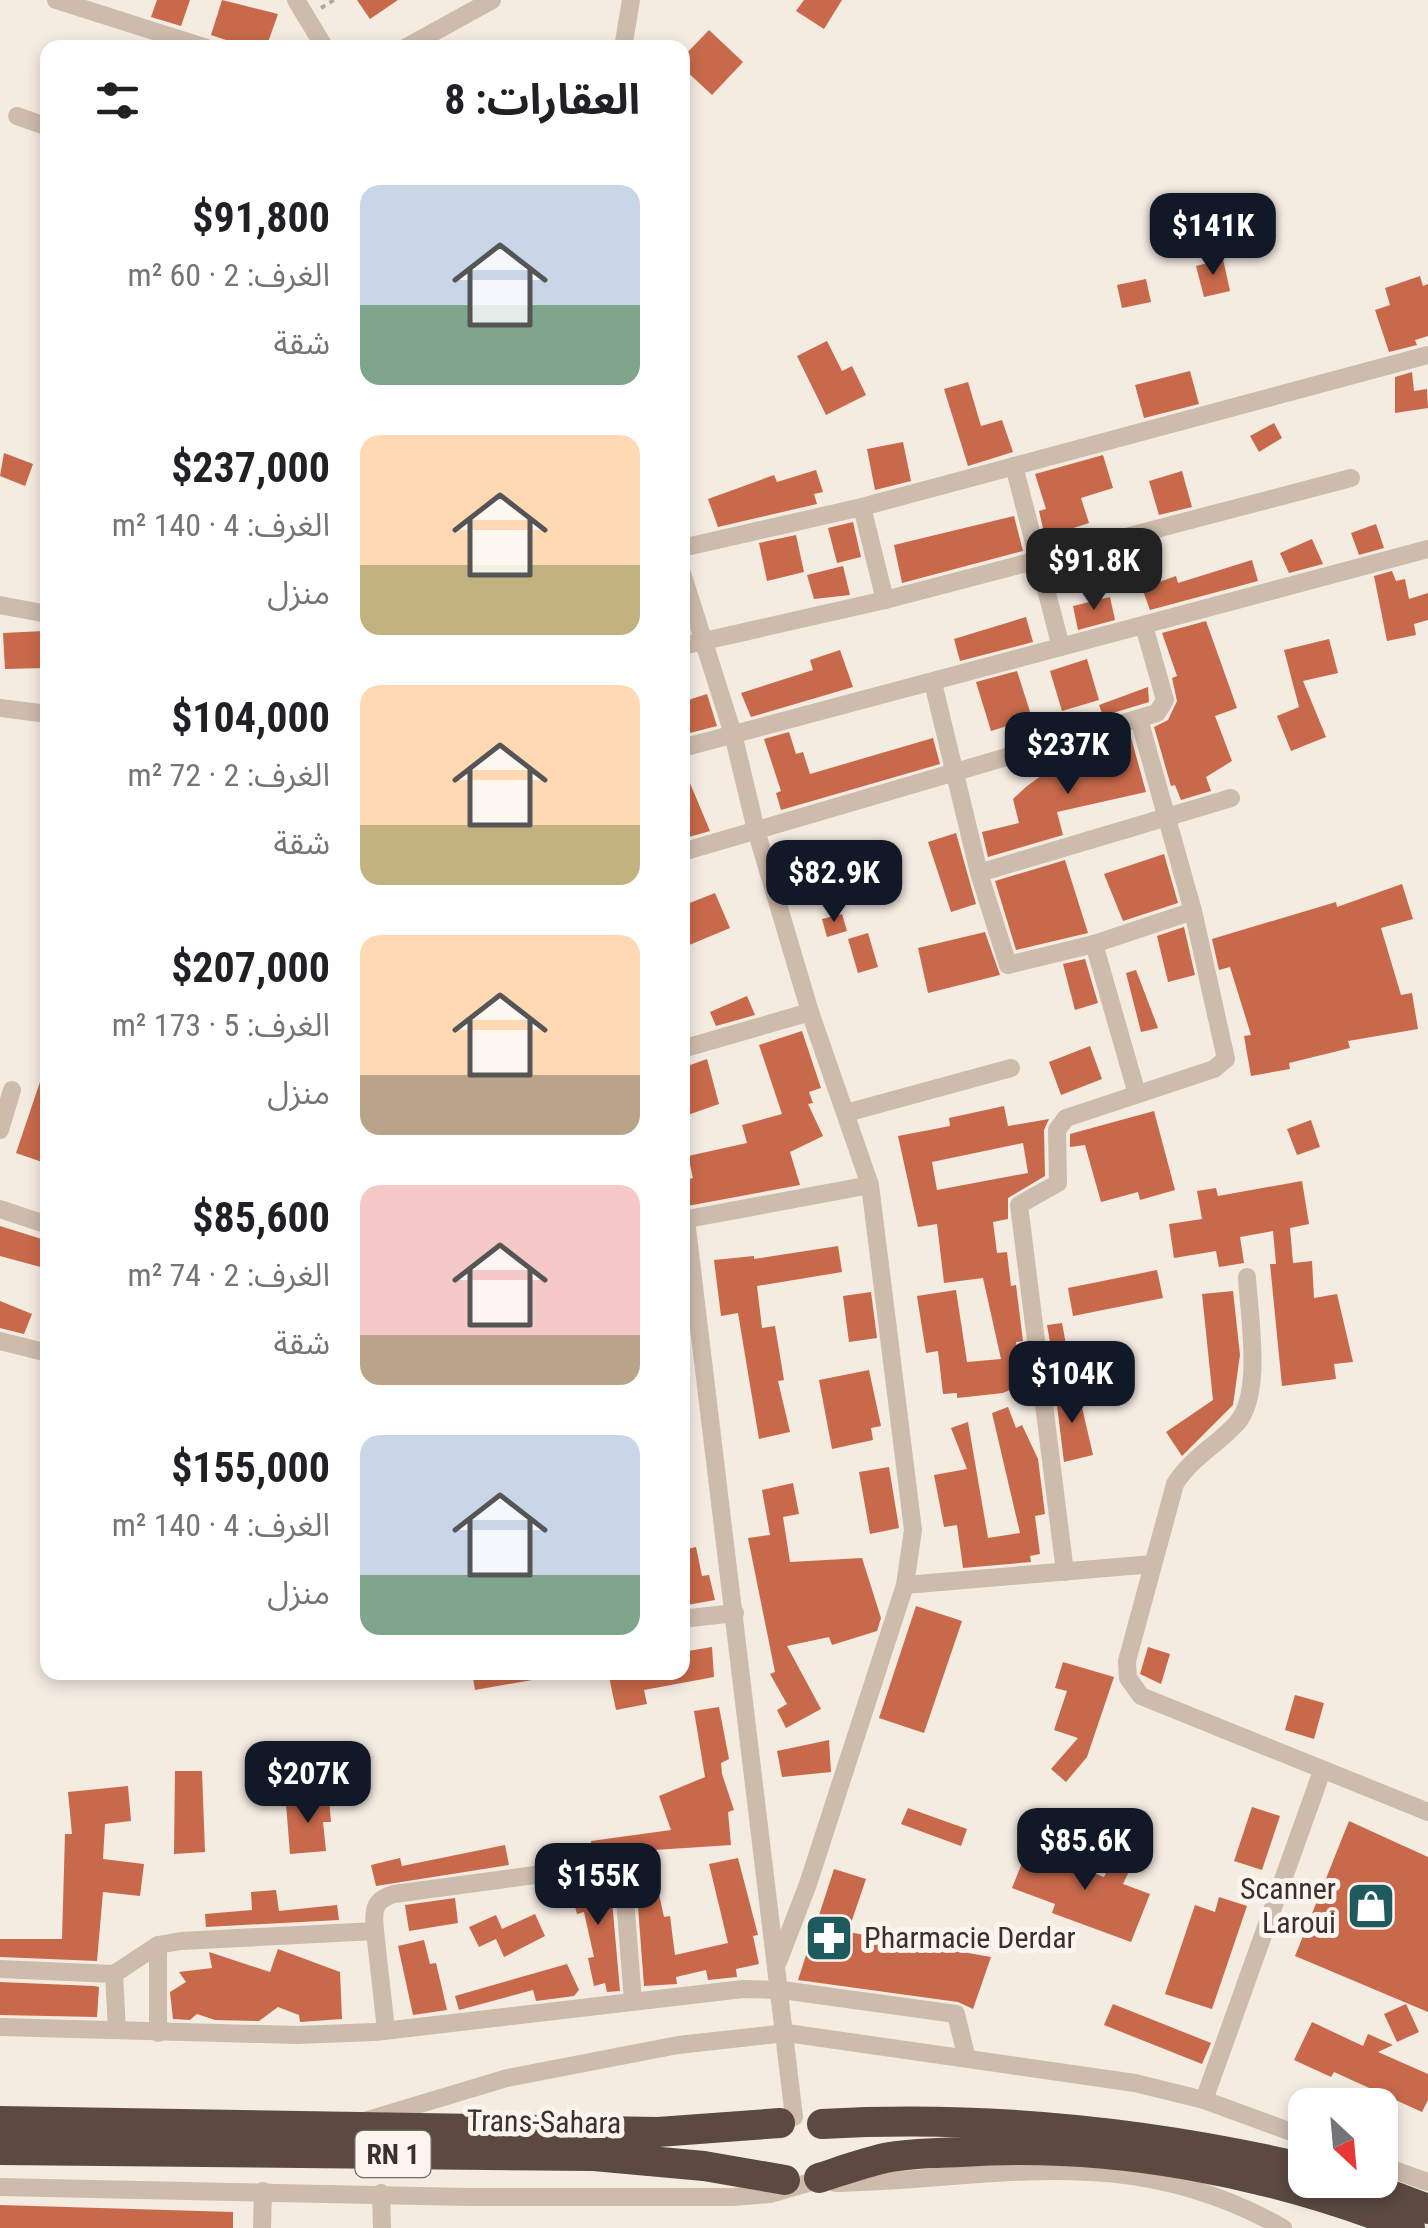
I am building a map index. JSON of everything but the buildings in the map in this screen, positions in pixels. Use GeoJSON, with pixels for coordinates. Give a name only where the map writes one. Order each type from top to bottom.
{"type":"FeatureCollection","features":[{"type":"Feature","properties":{"kind":"highway","name":"Trans-Sahara"},"geometry":{"type":"LineString","coordinates":[[0,2121],[658,2132],[799,2121],[969,2121],[1115,2132],[1288,2165]]}},
{"type":"Feature","properties":{"kind":"highway"},"geometry":{"type":"LineString","coordinates":[[799,2121],[832,2139],[833,2156],[807,2180],[772,2169],[766,2153],[769,2136],[799,2121]]}},
{"type":"Feature","properties":{"kind":"highway","name":"Trans-Sahara"},"geometry":{"type":"LineString","coordinates":[[0,2150],[594,2156],[807,2180],[886,2158],[1005,2149],[1096,2152],[1231,2174],[1301,2191],[1410,2228]]}},
{"type":"Feature","properties":{"kind":"highway"},"geometry":{"type":"LineString","coordinates":[[1398,2198],[1428,2209]]}},
{"type":"Feature","properties":{"kind":"street"},"geometry":{"type":"LineString","coordinates":[[56,0],[183,40]]}},
{"type":"Feature","properties":{"kind":"street"},"geometry":{"type":"LineString","coordinates":[[296,0],[320,40]]}},
{"type":"Feature","properties":{"kind":"street"},"geometry":{"type":"LineString","coordinates":[[420,40],[492,0]]}},
{"type":"Feature","properties":{"kind":"street"},"geometry":{"type":"LineString","coordinates":[[623,40],[630,0]]}},
{"type":"Feature","properties":{"kind":"street"},"geometry":{"type":"LineString","coordinates":[[17,116],[40,124]]}},
{"type":"Feature","properties":{"kind":"street"},"geometry":{"type":"LineString","coordinates":[[690,546],[862,506],[1428,355]]}},
{"type":"Feature","properties":{"kind":"street"},"geometry":{"type":"LineString","coordinates":[[1014,466],[1062,647]]}},
{"type":"Feature","properties":{"kind":"street"},"geometry":{"type":"LineString","coordinates":[[690,644],[885,600],[1351,478]]}},
{"type":"Feature","properties":{"kind":"street"},"geometry":{"type":"LineString","coordinates":[[862,506],[885,600]]}},
{"type":"Feature","properties":{"kind":"street"},"geometry":{"type":"LineString","coordinates":[[690,746],[1428,549]]}},
{"type":"Feature","properties":{"kind":"street"},"geometry":{"type":"LineString","coordinates":[[690,599],[733,734],[756,830],[810,1012],[870,1185],[913,1530],[905,1586],[808,1884],[778,1962]]}},
{"type":"Feature","properties":{"kind":"street"},"geometry":{"type":"LineString","coordinates":[[0,605],[40,612]]}},
{"type":"Feature","properties":{"kind":"street"},"geometry":{"type":"LineString","coordinates":[[690,850],[954,776],[1160,711],[1166,700],[1144,626]]}},
{"type":"Feature","properties":{"kind":"street"},"geometry":{"type":"LineString","coordinates":[[933,683],[978,874],[1008,965],[1094,944],[1193,910]]}},
{"type":"Feature","properties":{"kind":"street"},"geometry":{"type":"LineString","coordinates":[[0,708],[40,713]]}},
{"type":"Feature","properties":{"kind":"street"},"geometry":{"type":"LineString","coordinates":[[1064,1572],[1019,1205],[1058,1183],[1056,1130],[1062,1122],[1214,1069],[1226,1058],[1193,910],[1139,719]]}},
{"type":"Feature","properties":{"kind":"street"},"geometry":{"type":"LineString","coordinates":[[978,874],[1231,798]]}},
{"type":"Feature","properties":{"kind":"street"},"geometry":{"type":"LineString","coordinates":[[1094,944],[1136,1094]]}},
{"type":"Feature","properties":{"kind":"street"},"geometry":{"type":"LineString","coordinates":[[690,1047],[810,1012]]}},
{"type":"Feature","properties":{"kind":"street"},"geometry":{"type":"LineString","coordinates":[[846,1112],[1011,1068]]}},
{"type":"Feature","properties":{"kind":"street"},"geometry":{"type":"LineString","coordinates":[[0,1130],[12,1090]]}},
{"type":"Feature","properties":{"kind":"street"},"geometry":{"type":"LineString","coordinates":[[690,1219],[870,1185]]}},
{"type":"Feature","properties":{"kind":"street"},"geometry":{"type":"LineString","coordinates":[[0,1209],[40,1222]]}},
{"type":"Feature","properties":{"kind":"street"},"geometry":{"type":"LineString","coordinates":[[690,1266],[799,2121]]}},
{"type":"Feature","properties":{"kind":"street"},"geometry":{"type":"LineString","coordinates":[[1247,1278],[1249,1404],[1233,1428],[1182,1472],[1165,1512],[1128,1661],[1128,1678],[1137,1692],[1428,1812]]}},
{"type":"Feature","properties":{"kind":"street"},"geometry":{"type":"LineString","coordinates":[[0,1341],[40,1350]]}},
{"type":"Feature","properties":{"kind":"street"},"geometry":{"type":"LineString","coordinates":[[905,1586],[1152,1564]]}},
{"type":"Feature","properties":{"kind":"street"},"geometry":{"type":"LineString","coordinates":[[690,1618],[735,1613]]}},
{"type":"Feature","properties":{"kind":"street"},"geometry":{"type":"LineString","coordinates":[[1204,2100],[1322,1771]]}},
{"type":"Feature","properties":{"kind":"street"},"geometry":{"type":"LineString","coordinates":[[386,2030],[373,1912],[382,1898],[616,1864],[623,1874],[632,2002]]}},
{"type":"Feature","properties":{"kind":"street"},"geometry":{"type":"LineString","coordinates":[[0,1969],[114,1974],[158,1945],[375,1931]]}},
{"type":"Feature","properties":{"kind":"street"},"geometry":{"type":"LineString","coordinates":[[158,1945],[158,2033]]}},
{"type":"Feature","properties":{"kind":"street"},"geometry":{"type":"LineString","coordinates":[[114,1974],[117,2030]]}},
{"type":"Feature","properties":{"kind":"street"},"geometry":{"type":"LineString","coordinates":[[0,2028],[296,2036],[386,2030],[743,1989],[782,1990],[956,2014],[966,2055]]}},
{"type":"Feature","properties":{"kind":"street"},"geometry":{"type":"LineString","coordinates":[[344,2128],[413,2103],[508,2078],[678,2046],[787,2032],[1061,2069],[1204,2100],[1288,2131]]}},
{"type":"Feature","properties":{"kind":"street"},"geometry":{"type":"LineString","coordinates":[[0,2187],[732,2197],[770,2194],[807,2180],[1112,2170],[1205,2190],[1283,2228]]}},
{"type":"Feature","properties":{"kind":"street"},"geometry":{"type":"LineString","coordinates":[[1398,2171],[1428,2182]]}},
{"type":"Feature","properties":{"kind":"street"},"geometry":{"type":"LineString","coordinates":[[262,2192],[262,2228]]}},
{"type":"Feature","properties":{"kind":"street"},"geometry":{"type":"LineString","coordinates":[[381,2193],[382,2228]]}},
{"type":"Feature","properties":{"kind":"place","name":"Scanner Laroui"},"geometry":{"type":"Point","coordinates":[1371,1906]}},
{"type":"Feature","properties":{"kind":"place","name":"Pharmacie Derdar"},"geometry":{"type":"Point","coordinates":[829,1938]}}]}
